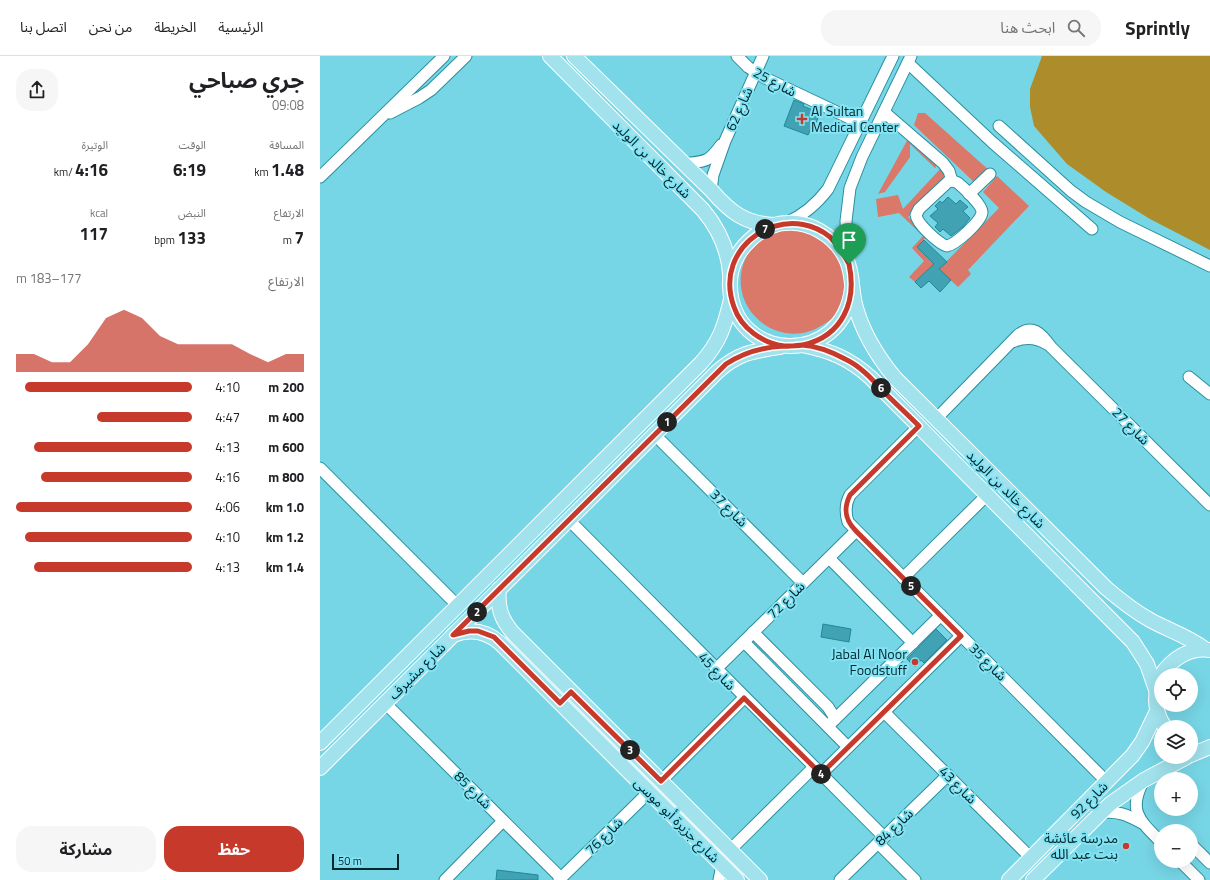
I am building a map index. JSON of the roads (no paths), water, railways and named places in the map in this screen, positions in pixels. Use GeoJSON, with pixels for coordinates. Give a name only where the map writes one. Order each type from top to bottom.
{"type":"FeatureCollection","features":[{"type":"Feature","properties":{"kind":"main road","name":"شارع خالد بن الوليد"},"geometry":{"type":"LineString","coordinates":[[574,56],[711,190],[724,206],[743,218],[764,225],[781,224]]}},
{"type":"Feature","properties":{"kind":"main road","name":"شارع خالد بن الوليد"},"geometry":{"type":"LineString","coordinates":[[560,59],[704,210],[713,222],[726,247],[730,276]]}},
{"type":"Feature","properties":{"kind":"main road"},"geometry":{"type":"LineString","coordinates":[[781,224],[808,226],[819,230],[829,236],[837,244],[849,264],[852,288],[851,297],[845,314],[834,329],[819,339],[802,345],[784,346],[774,344],[764,340],[750,331],[740,319],[731,299],[730,276],[735,261],[742,248],[757,234],[781,224]]}},
{"type":"Feature","properties":{"kind":"main road","name":"شارع خالد بن الوليد"},"geometry":{"type":"LineString","coordinates":[[852,288],[860,321],[875,351],[895,378],[1068,551],[1118,598],[1149,620],[1208,649]]}},
{"type":"Feature","properties":{"kind":"main road","name":"شارع مشيرف"},"geometry":{"type":"LineString","coordinates":[[320,743],[710,353],[723,330],[731,299]]}},
{"type":"Feature","properties":{"kind":"main road","name":"شارع خالد بن الوليد"},"geometry":{"type":"LineString","coordinates":[[802,345],[832,353],[846,359],[859,368],[919,426],[1133,642],[1148,664],[1154,684]]}},
{"type":"Feature","properties":{"kind":"main road","name":"شارع مشيرف"},"geometry":{"type":"LineString","coordinates":[[320,768],[726,364],[735,358],[756,350],[784,346]]}},
{"type":"Feature","properties":{"kind":"main road","name":"شارع جزيرة أبو موسى"},"geometry":{"type":"LineString","coordinates":[[499,589],[499,608],[506,626],[760,880]]}},
{"type":"Feature","properties":{"kind":"main road","name":"شارع جزيرة أبو موسى"},"geometry":{"type":"LineString","coordinates":[[453,635],[469,631],[478,631],[494,637],[737,880]]}},
{"type":"Feature","properties":{"kind":"main road"},"geometry":{"type":"LineString","coordinates":[[1166,668],[1178,657],[1191,651],[1208,649]]}},
{"type":"Feature","properties":{"kind":"main road"},"geometry":{"type":"LineString","coordinates":[[560,703],[571,692]]}},
{"type":"Feature","properties":{"kind":"main road"},"geometry":{"type":"LineString","coordinates":[[366,697],[381,706]]}},
{"type":"Feature","properties":{"kind":"main road","name":"شارع 92"},"geometry":{"type":"LineString","coordinates":[[1009,880],[1125,765],[1142,742],[1157,712]]}},
{"type":"Feature","properties":{"kind":"main road"},"geometry":{"type":"LineString","coordinates":[[1198,745],[1210,746]]}},
{"type":"Feature","properties":{"kind":"main road"},"geometry":{"type":"LineString","coordinates":[[1198,752],[1210,746]]}},
{"type":"Feature","properties":{"kind":"main road","name":"شارع 92"},"geometry":{"type":"LineString","coordinates":[[1033,880],[1115,800],[1144,780],[1174,764]]}},
{"type":"Feature","properties":{"kind":"street"},"geometry":{"type":"LineString","coordinates":[[320,177],[444,56]]}},
{"type":"Feature","properties":{"kind":"street"},"geometry":{"type":"LineString","coordinates":[[375,122],[431,90],[466,56]]}},
{"type":"Feature","properties":{"kind":"street","name":"شارع 25"},"geometry":{"type":"LineString","coordinates":[[737,56],[756,73],[860,124]]}},
{"type":"Feature","properties":{"kind":"street","name":"شارع 62"},"geometry":{"type":"LineString","coordinates":[[711,190],[713,175],[725,141],[763,56]]}},
{"type":"Feature","properties":{"kind":"street"},"geometry":{"type":"LineString","coordinates":[[781,224],[810,210],[828,189],[893,56]]}},
{"type":"Feature","properties":{"kind":"street"},"geometry":{"type":"LineString","coordinates":[[849,264],[846,221],[850,188],[857,168],[909,60],[992,142],[1092,229]]}},
{"type":"Feature","properties":{"kind":"street"},"geometry":{"type":"LineString","coordinates":[[884,112],[946,167],[952,181]]}},
{"type":"Feature","properties":{"kind":"street"},"geometry":{"type":"LineString","coordinates":[[999,126],[1071,191],[1086,202],[1120,222],[1210,266]]}},
{"type":"Feature","properties":{"kind":"street","name":"شارع 62"},"geometry":{"type":"LineString","coordinates":[[684,164],[706,161],[725,141]]}},
{"type":"Feature","properties":{"kind":"street"},"geometry":{"type":"LineString","coordinates":[[969,194],[990,174]]}},
{"type":"Feature","properties":{"kind":"street"},"geometry":{"type":"LineString","coordinates":[[952,181],[958,183],[981,208],[981,216],[956,243],[947,246],[943,245],[918,222],[916,215],[919,209],[944,184],[952,181]]}},
{"type":"Feature","properties":{"kind":"street","name":"شارع 27"},"geometry":{"type":"LineString","coordinates":[[936,419],[1022,332],[1035,330],[1041,334],[1051,346],[1210,505]]}},
{"type":"Feature","properties":{"kind":"street"},"geometry":{"type":"LineString","coordinates":[[1189,377],[1210,394]]}},
{"type":"Feature","properties":{"kind":"street"},"geometry":{"type":"LineString","coordinates":[[853,528],[840,517],[839,511],[842,500],[854,491],[919,426]]}},
{"type":"Feature","properties":{"kind":"street","name":"شارع 37"},"geometry":{"type":"LineString","coordinates":[[654,434],[803,583]]}},
{"type":"Feature","properties":{"kind":"street"},"geometry":{"type":"LineString","coordinates":[[320,468],[458,606]]}},
{"type":"Feature","properties":{"kind":"street"},"geometry":{"type":"LineString","coordinates":[[903,578],[987,495]]}},
{"type":"Feature","properties":{"kind":"street","name":"شارع 45"},"geometry":{"type":"LineString","coordinates":[[569,520],[817,771],[916,880]]}},
{"type":"Feature","properties":{"kind":"street","name":"شارع 72"},"geometry":{"type":"LineString","coordinates":[[716,669],[829,558],[853,528]]}},
{"type":"Feature","properties":{"kind":"street","name":"شارع 35"},"geometry":{"type":"LineString","coordinates":[[853,528],[1107,782]]}},
{"type":"Feature","properties":{"kind":"street"},"geometry":{"type":"LineString","coordinates":[[829,558],[913,642]]}},
{"type":"Feature","properties":{"kind":"street"},"geometry":{"type":"LineString","coordinates":[[831,723],[941,615]]}},
{"type":"Feature","properties":{"kind":"street"},"geometry":{"type":"LineString","coordinates":[[753,632],[828,707],[834,715],[831,723]]}},
{"type":"Feature","properties":{"kind":"street"},"geometry":{"type":"LineString","coordinates":[[730,850],[817,771],[848,747],[961,636]]}},
{"type":"Feature","properties":{"kind":"street"},"geometry":{"type":"LineString","coordinates":[[744,642],[831,723],[848,747]]}},
{"type":"Feature","properties":{"kind":"street"},"geometry":{"type":"LineString","coordinates":[[661,781],[744,698]]}},
{"type":"Feature","properties":{"kind":"street","name":"شارع 85"},"geometry":{"type":"LineString","coordinates":[[381,706],[504,820],[560,879]]}},
{"type":"Feature","properties":{"kind":"street","name":"شارع 43"},"geometry":{"type":"LineString","coordinates":[[884,712],[1031,858]]}},
{"type":"Feature","properties":{"kind":"street","name":"شارع 84"},"geometry":{"type":"LineString","coordinates":[[840,880],[948,775]]}},
{"type":"Feature","properties":{"kind":"street"},"geometry":{"type":"LineString","coordinates":[[1143,824],[1138,816],[1136,807],[1138,793],[1144,780]]}},
{"type":"Feature","properties":{"kind":"street","name":"شارع 76"},"geometry":{"type":"LineString","coordinates":[[560,879],[649,792]]}},
{"type":"Feature","properties":{"kind":"street"},"geometry":{"type":"LineString","coordinates":[[1100,813],[1118,812],[1127,814],[1154,833]]}},
{"type":"Feature","properties":{"kind":"street"},"geometry":{"type":"LineString","coordinates":[[445,880],[504,820]]}},
{"type":"Feature","properties":{"kind":"street"},"geometry":{"type":"LineString","coordinates":[[1198,851],[1210,863]]}},
{"type":"Feature","properties":{"kind":"street"},"geometry":{"type":"LineString","coordinates":[[719,880],[722,865]]}},
{"type":"Feature","properties":{"kind":"street"},"geometry":{"type":"LineString","coordinates":[[1187,868],[1199,880]]}},
{"type":"Feature","properties":{"kind":"place","name":"Al Sultan Medical Center"},"geometry":{"type":"Point","coordinates":[802,119]}},
{"type":"Feature","properties":{"kind":"place","name":"Jabal Al Noor Foodstuff"},"geometry":{"type":"Point","coordinates":[915,662]}},
{"type":"Feature","properties":{"kind":"place","name":"مدرسة عائشة بنت عبد الله"},"geometry":{"type":"Point","coordinates":[1126,846]}}]}
